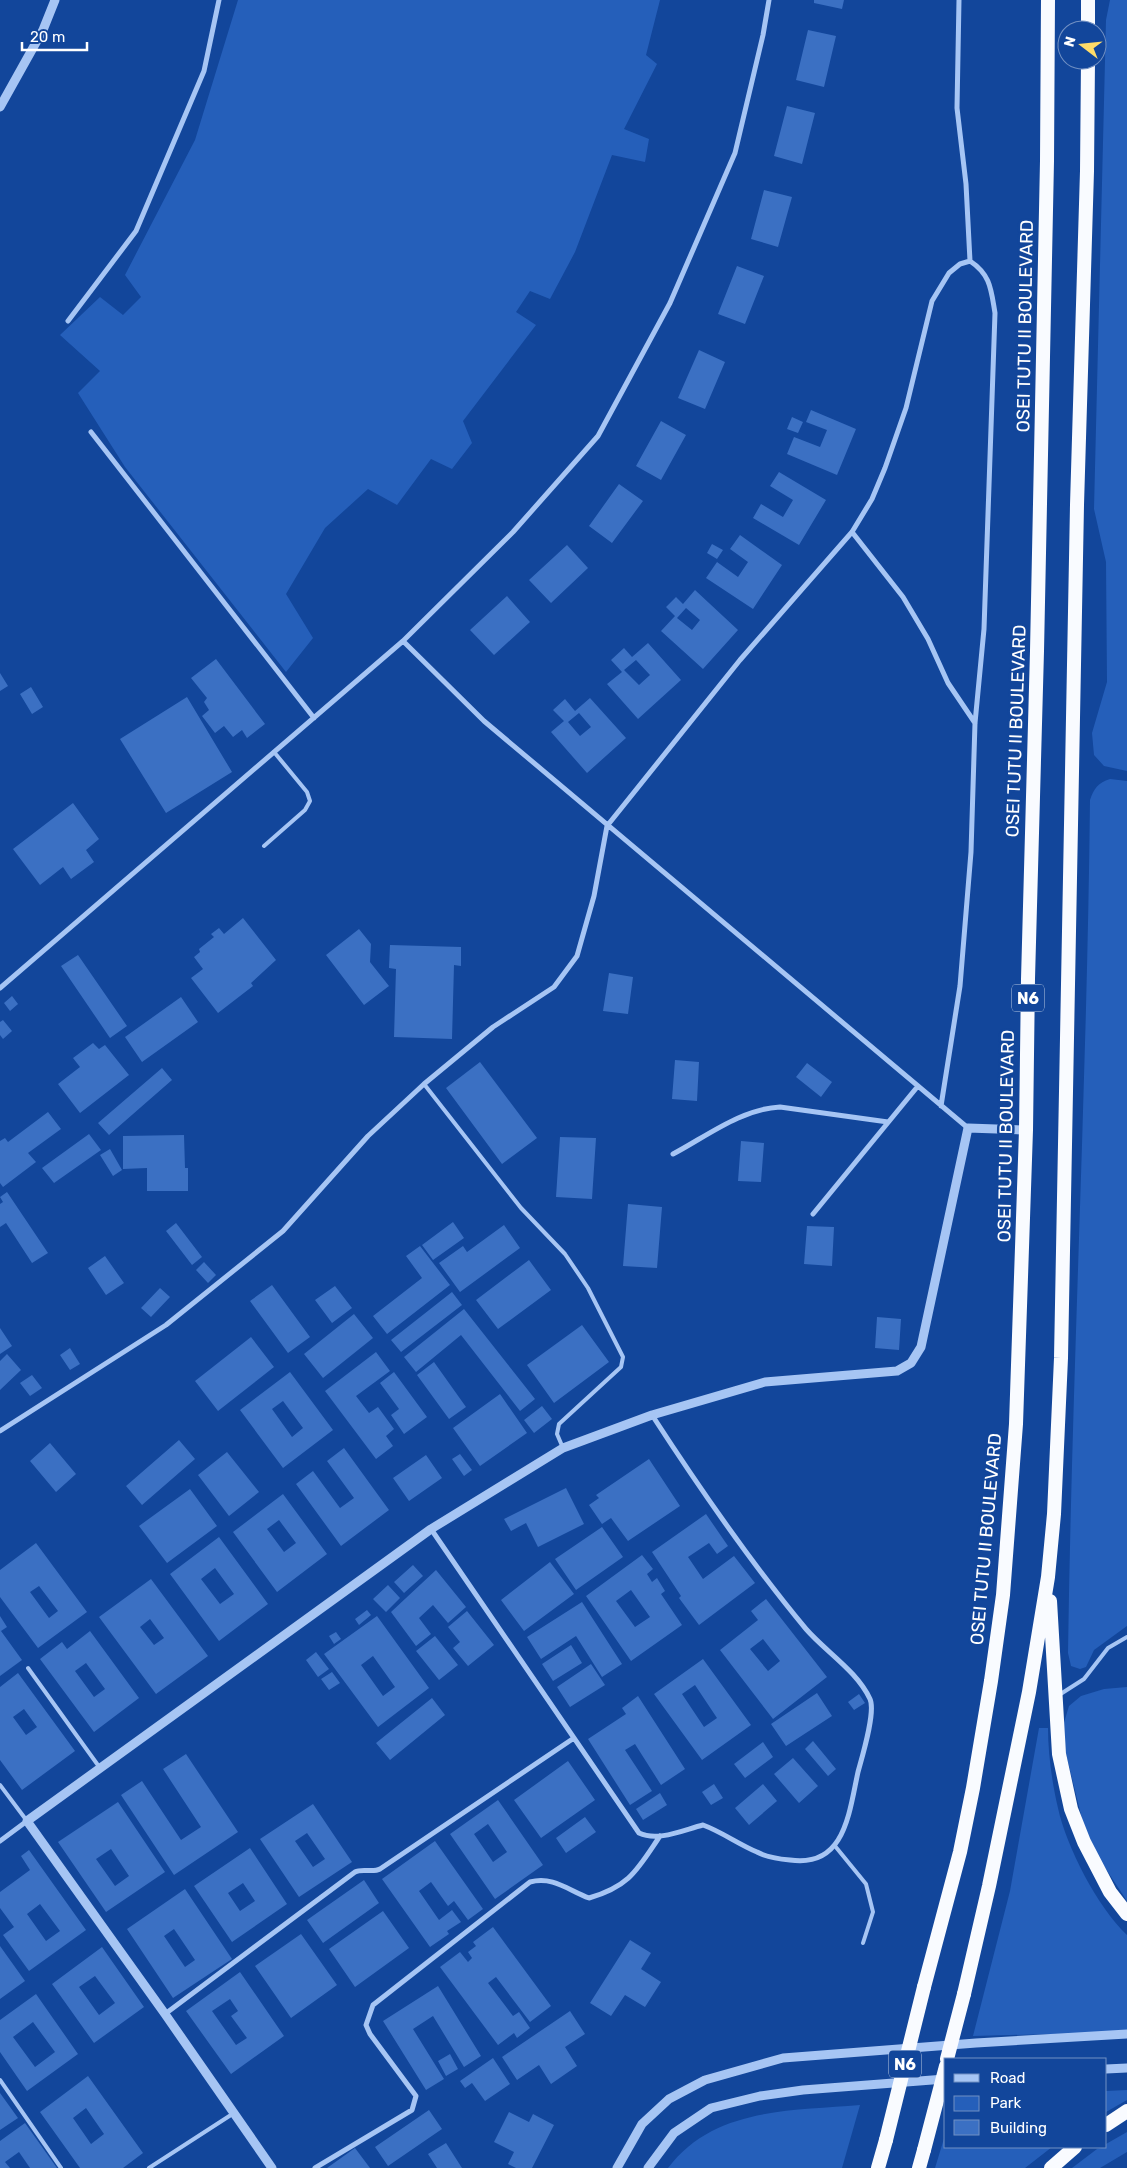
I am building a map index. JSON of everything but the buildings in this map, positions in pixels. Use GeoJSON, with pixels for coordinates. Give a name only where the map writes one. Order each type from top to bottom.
{"type":"FeatureCollection","features":[{"type":"Feature","properties":{"kind":"highway","name":"OSEI TUTU II BOULEVARD"},"geometry":{"type":"LineString","coordinates":[[878,2168],[960,1852],[973,1788],[1003,1595],[1016,1424],[1026,1130],[1046,220],[1048,0]]}},
{"type":"Feature","properties":{"kind":"highway"},"geometry":{"type":"LineString","coordinates":[[1088,0],[1088,20]]}},
{"type":"Feature","properties":{"kind":"highway","name":"N6"},"geometry":{"type":"LineString","coordinates":[[947,2058],[964,1994],[1009,1794],[1048,1577],[1058,1454],[1076,535],[1087,171],[1088,70]]}},
{"type":"Feature","properties":{"kind":"highway"},"geometry":{"type":"LineString","coordinates":[[1048,1577],[1057,1696],[1059,1754],[1071,1809],[1084,1842],[1110,1892],[1127,1914]]}},
{"type":"Feature","properties":{"kind":"highway","name":"N6"},"geometry":{"type":"LineString","coordinates":[[919,2168],[944,2074]]}},
{"type":"Feature","properties":{"kind":"highway"},"geometry":{"type":"LineString","coordinates":[[1107,2124],[1127,2111]]}},
{"type":"Feature","properties":{"kind":"highway"},"geometry":{"type":"LineString","coordinates":[[1051,2168],[1074,2148]]}},
{"type":"Feature","properties":{"kind":"street"},"geometry":{"type":"LineString","coordinates":[[0,107],[43,30],[55,0]]}},
{"type":"Feature","properties":{"kind":"street"},"geometry":{"type":"LineString","coordinates":[[68,322],[136,231],[204,71],[219,0]]}},
{"type":"Feature","properties":{"kind":"street"},"geometry":{"type":"LineString","coordinates":[[0,988],[403,641],[513,532],[598,436],[670,303],[735,153],[763,35],[769,0]]}},
{"type":"Feature","properties":{"kind":"street"},"geometry":{"type":"LineString","coordinates":[[959,0],[957,108],[966,184],[970,261]]}},
{"type":"Feature","properties":{"kind":"street"},"geometry":{"type":"LineString","coordinates":[[0,1431],[166,1325],[283,1231],[368,1136],[424,1084],[493,1027],[554,987],[576,956],[594,896],[608,826],[740,660],[852,532],[872,499],[906,408],[932,301],[949,273],[960,264],[970,261]]}},
{"type":"Feature","properties":{"kind":"street"},"geometry":{"type":"LineString","coordinates":[[941,1106],[960,986],[971,852],[975,723],[984,629],[995,313],[990,285],[982,269],[970,261]]}},
{"type":"Feature","properties":{"kind":"street"},"geometry":{"type":"LineString","coordinates":[[90,432],[314,718]]}},
{"type":"Feature","properties":{"kind":"street"},"geometry":{"type":"LineString","coordinates":[[852,532],[903,597],[928,639],[948,683],[975,723]]}},
{"type":"Feature","properties":{"kind":"street"},"geometry":{"type":"LineString","coordinates":[[403,641],[484,721],[968,1128],[1026,1130]]}},
{"type":"Feature","properties":{"kind":"street"},"geometry":{"type":"LineString","coordinates":[[813,1214],[918,1086]]}},
{"type":"Feature","properties":{"kind":"street"},"geometry":{"type":"LineString","coordinates":[[673,1154],[746,1114],[763,1108],[780,1107],[888,1122]]}},
{"type":"Feature","properties":{"kind":"street"},"geometry":{"type":"LineString","coordinates":[[0,1841],[431,1529],[563,1448],[652,1416],[764,1382],[897,1371],[911,1363],[921,1347],[968,1128]]}},
{"type":"Feature","properties":{"kind":"street"},"geometry":{"type":"LineString","coordinates":[[431,1529],[640,1833],[648,1837],[660,1836],[703,1825],[759,1854],[803,1862],[818,1859],[836,1846],[847,1821],[871,1718],[871,1700],[857,1680],[808,1631],[757,1567],[694,1480],[652,1416]]}},
{"type":"Feature","properties":{"kind":"street"},"geometry":{"type":"LineString","coordinates":[[165,2014],[355,1872],[358,1870],[380,1870],[574,1738]]}},
{"type":"Feature","properties":{"kind":"street"},"geometry":{"type":"LineString","coordinates":[[27,1821],[272,2168]]}},
{"type":"Feature","properties":{"kind":"street"},"geometry":{"type":"LineString","coordinates":[[315,2168],[412,2110],[416,2096],[370,2034],[366,2025],[372,2005],[530,1882],[541,1879],[552,1880],[589,1898],[597,1896],[617,1888],[633,1876],[660,1836]]}},
{"type":"Feature","properties":{"kind":"street"},"geometry":{"type":"LineString","coordinates":[[617,2168],[642,2124],[669,2099],[704,2080],[783,2058],[976,2043],[1127,2034]]}},
{"type":"Feature","properties":{"kind":"street"},"geometry":{"type":"LineString","coordinates":[[1107,2068],[1127,2068]]}},
{"type":"Feature","properties":{"kind":"street"},"geometry":{"type":"LineString","coordinates":[[648,2168],[674,2133],[711,2108],[760,2096],[794,2091],[944,2078]]}},
{"type":"Feature","properties":{"kind":"lane"},"geometry":{"type":"LineString","coordinates":[[264,846],[306,810],[310,801],[308,792],[274,752]]}},
{"type":"Feature","properties":{"kind":"lane"},"geometry":{"type":"LineString","coordinates":[[424,1084],[522,1208],[565,1254],[588,1288],[623,1357],[621,1367],[559,1424],[557,1434],[563,1448]]}},
{"type":"Feature","properties":{"kind":"lane"},"geometry":{"type":"LineString","coordinates":[[1057,1696],[1084,1679],[1108,1648],[1127,1637]]}},
{"type":"Feature","properties":{"kind":"lane"},"geometry":{"type":"LineString","coordinates":[[28,1668],[100,1768]]}},
{"type":"Feature","properties":{"kind":"lane"},"geometry":{"type":"LineString","coordinates":[[0,1785],[27,1821]]}},
{"type":"Feature","properties":{"kind":"lane"},"geometry":{"type":"LineString","coordinates":[[836,1846],[866,1884],[873,1912],[863,1943]]}},
{"type":"Feature","properties":{"kind":"lane"},"geometry":{"type":"LineString","coordinates":[[0,2080],[61,2168]]}},
{"type":"Feature","properties":{"kind":"lane"},"geometry":{"type":"LineString","coordinates":[[149,2168],[234,2113]]}},
{"type":"Feature","properties":{"kind":"green space"},"geometry":{"type":"Polygon","coordinates":[[[238,0],[660,0],[646,55],[657,64],[624,129],[649,139],[645,162],[612,155],[575,252],[550,299],[530,291],[516,312],[536,325],[463,421],[472,443],[452,469],[431,459],[397,505],[368,489],[325,528],[286,594],[313,638],[286,672],[125,467],[78,393],[100,371],[60,335],[100,297],[123,315],[141,297],[125,275],[195,140],[238,0]]]}},
{"type":"Feature","properties":{"kind":"green space"},"geometry":{"type":"Polygon","coordinates":[[[1110,0],[1127,0],[1127,771],[1104,766],[1094,755],[1092,733],[1107,682],[1106,562],[1094,509],[1105,70],[1107,70],[1106,20],[1110,0]]]}},
{"type":"Feature","properties":{"kind":"green space"},"geometry":{"type":"Polygon","coordinates":[[[1110,779],[1127,781],[1127,1626],[1094,1650],[1086,1667],[1080,1669],[1071,1666],[1068,1653],[1086,1014],[1090,800],[1097,786],[1110,779]]]}},
{"type":"Feature","properties":{"kind":"green space"},"geometry":{"type":"Polygon","coordinates":[[[1127,1687],[1127,1901],[1100,1860],[1084,1827],[1066,1754],[1063,1726],[1069,1706],[1081,1696],[1104,1689],[1127,1687]]]}},
{"type":"Feature","properties":{"kind":"green space"},"geometry":{"type":"Polygon","coordinates":[[[1039,1728],[1048,1728],[1054,1788],[1068,1840],[1095,1893],[1105,1909],[1127,1935],[1127,2032],[973,2036],[1010,1891],[1039,1728]]]}},
{"type":"Feature","properties":{"kind":"green space"},"geometry":{"type":"Polygon","coordinates":[[[1127,2090],[1127,2100],[1107,2111],[1107,2091],[1127,2090]]]}},
{"type":"Feature","properties":{"kind":"green space"},"geometry":{"type":"Polygon","coordinates":[[[860,2105],[842,2168],[668,2168],[687,2148],[708,2133],[731,2123],[781,2111],[860,2105]]]}},
{"type":"Feature","properties":{"kind":"green space"},"geometry":{"type":"Polygon","coordinates":[[[1127,2132],[1127,2152],[1100,2168],[1072,2168],[1097,2149],[1107,2148],[1107,2143],[1127,2132]]]}},
{"type":"Feature","properties":{"kind":"green space"},"geometry":{"type":"Polygon","coordinates":[[[944,2139],[944,2148],[1051,2148],[1025,2168],[935,2168],[944,2139]]]}}]}
